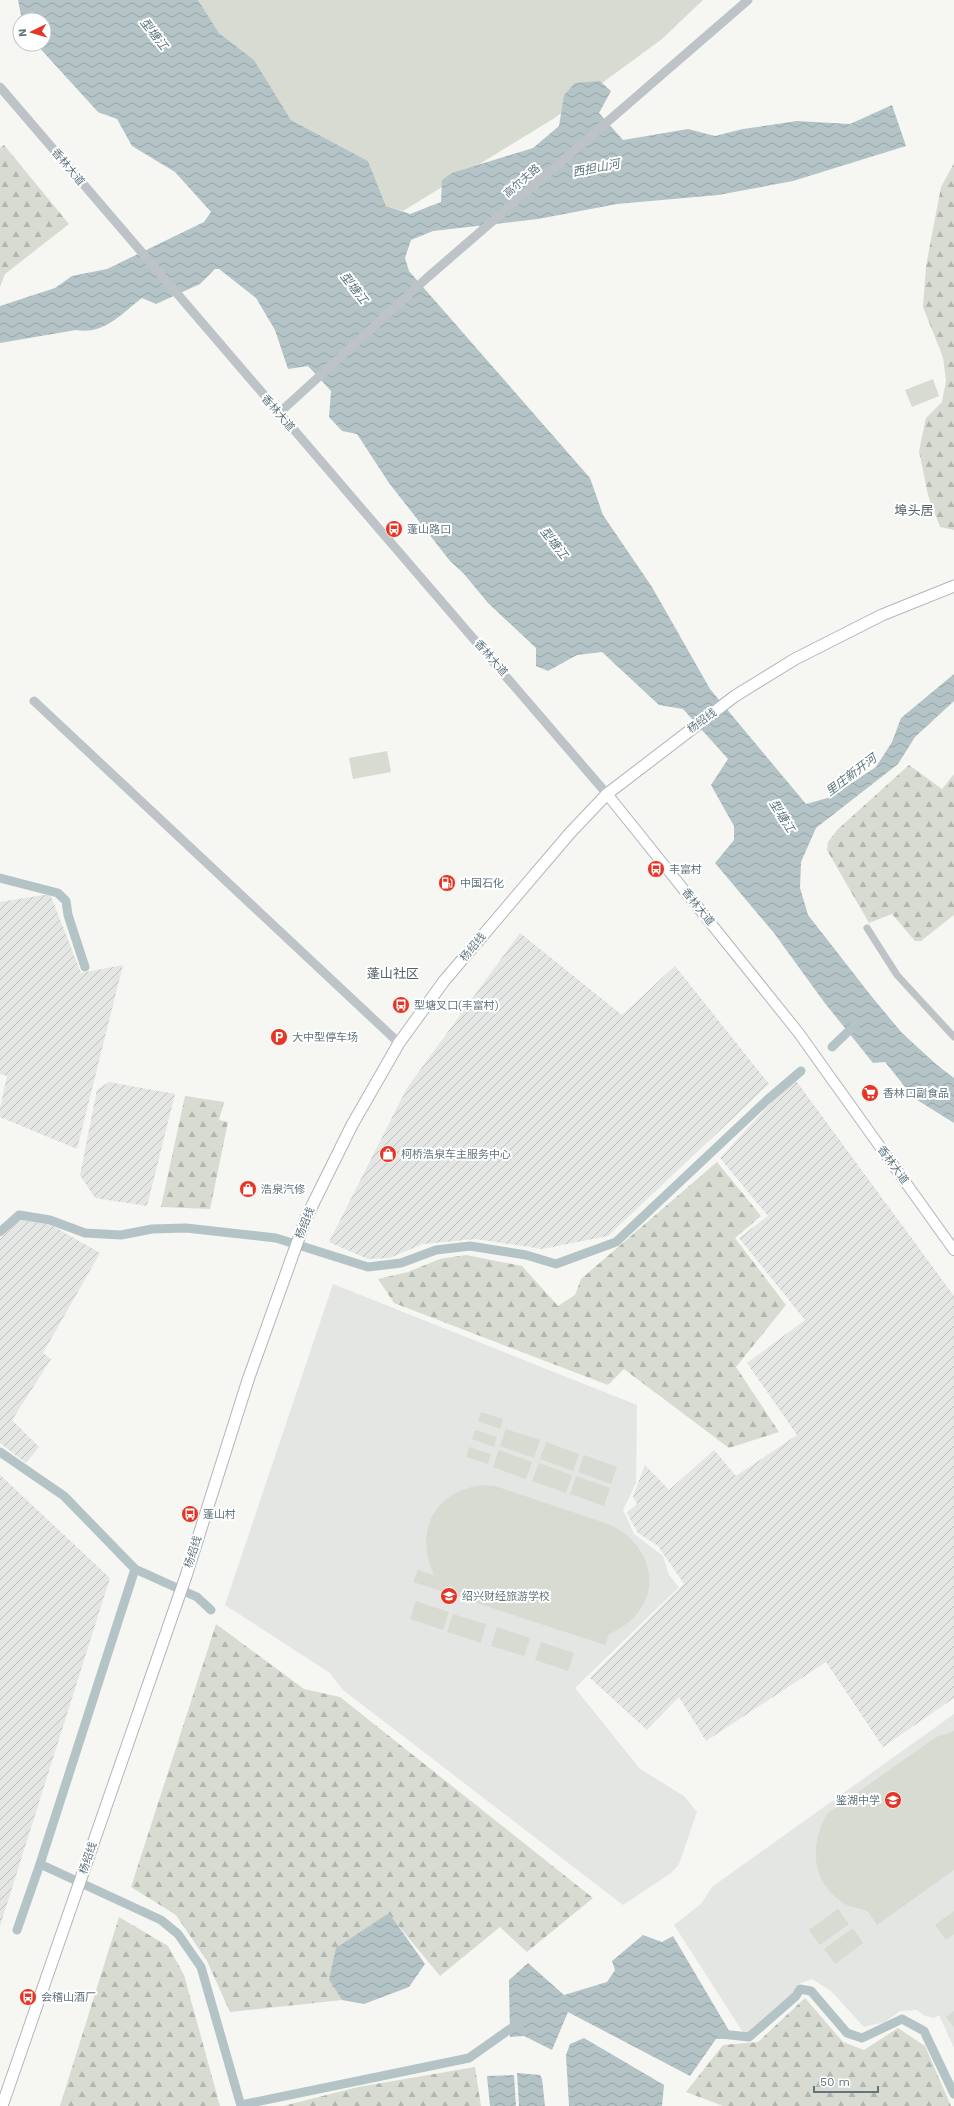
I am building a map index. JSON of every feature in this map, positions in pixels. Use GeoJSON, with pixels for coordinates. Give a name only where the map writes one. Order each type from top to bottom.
{"type":"FeatureCollection","features":[{"type":"Feature","properties":{"kind":"main road","name":"杨绍线"},"geometry":{"type":"LineString","coordinates":[[2,2106],[186,1576],[248,1380],[306,1218],[352,1125],[399,1043],[444,981],[570,833],[607,794],[735,696],[801,656],[882,615],[954,586]]}},
{"type":"Feature","properties":{"kind":"main road","name":"香林大道"},"geometry":{"type":"LineString","coordinates":[[607,794],[798,1032],[954,1250]]}},
{"type":"Feature","properties":{"kind":"street","name":"高尔夫路"},"geometry":{"type":"LineString","coordinates":[[278,414],[428,277],[748,0]]}},
{"type":"Feature","properties":{"kind":"street","name":"香林大道"},"geometry":{"type":"LineString","coordinates":[[0,88],[278,414],[329,470],[607,794]]}},
{"type":"Feature","properties":{"kind":"street"},"geometry":{"type":"LineString","coordinates":[[34,701],[399,1043]]}},
{"type":"Feature","properties":{"kind":"street"},"geometry":{"type":"LineString","coordinates":[[867,928],[897,975],[954,1037]]}},
{"type":"Feature","properties":{"kind":"shaded area"},"geometry":{"type":"Polygon","coordinates":[[[50,894],[81,973],[123,965],[77,1149],[0,1117],[0,1108],[7,1076],[0,1074],[0,902],[50,894]]]}},
{"type":"Feature","properties":{"kind":"shaded area"},"geometry":{"type":"Polygon","coordinates":[[[520,933],[622,1015],[675,966],[769,1084],[608,1236],[542,1249],[476,1239],[423,1244],[389,1258],[368,1259],[329,1242],[407,1088],[520,933]]]}},
{"type":"Feature","properties":{"kind":"shaded area"},"geometry":{"type":"Polygon","coordinates":[[[794,1078],[954,1296],[954,1698],[883,1747],[826,1662],[706,1741],[679,1697],[647,1730],[590,1678],[684,1584],[658,1546],[638,1533],[627,1513],[637,1504],[633,1496],[645,1465],[669,1490],[714,1450],[736,1476],[797,1435],[747,1363],[805,1320],[739,1238],[768,1216],[720,1158],[794,1078]]]}},
{"type":"Feature","properties":{"kind":"shaded area"},"geometry":{"type":"Polygon","coordinates":[[[109,1082],[175,1094],[147,1206],[95,1198],[80,1175],[97,1090],[109,1082]]]}},
{"type":"Feature","properties":{"kind":"shaded area"},"geometry":{"type":"Polygon","coordinates":[[[20,1220],[51,1225],[100,1253],[43,1353],[51,1359],[12,1420],[39,1447],[26,1463],[0,1443],[0,1239],[20,1220]]]}},
{"type":"Feature","properties":{"kind":"shaded area","name":"绍兴财经旅游学校"},"geometry":{"type":"Polygon","coordinates":[[[333,1284],[637,1405],[636,1483],[623,1510],[634,1534],[663,1556],[669,1575],[679,1587],[575,1688],[640,1769],[684,1796],[697,1812],[679,1864],[671,1873],[623,1905],[343,1690],[330,1673],[225,1605],[333,1284]]]}},
{"type":"Feature","properties":{"kind":"shaded area"},"geometry":{"type":"Polygon","coordinates":[[[0,1475],[110,1578],[0,1926],[0,1475]]]}},
{"type":"Feature","properties":{"kind":"shaded area","name":"鉴湖中学"},"geometry":{"type":"Polygon","coordinates":[[[954,1714],[954,2048],[939,2015],[934,2018],[925,2016],[917,2010],[900,2011],[885,2022],[864,2027],[831,1991],[812,1979],[798,1984],[792,1997],[746,2037],[674,1925],[701,1904],[712,1887],[954,1714]]]}},
{"type":"Feature","properties":{"kind":"green space"},"geometry":{"type":"Polygon","coordinates":[[[198,0],[703,0],[662,39],[553,119],[403,211],[386,206],[368,161],[291,120],[254,60],[219,33],[198,0]]]}},
{"type":"Feature","properties":{"kind":"green space"},"geometry":{"type":"Polygon","coordinates":[[[4,145],[69,224],[5,274],[0,287],[0,148],[4,145]]]}},
{"type":"Feature","properties":{"kind":"green space"},"geometry":{"type":"Polygon","coordinates":[[[954,163],[954,530],[940,527],[928,495],[919,451],[926,418],[942,402],[946,381],[943,357],[923,307],[926,266],[941,187],[954,163]]]}},
{"type":"Feature","properties":{"kind":"green space"},"geometry":{"type":"Polygon","coordinates":[[[933,379],[939,396],[912,407],[905,390],[933,379]]]}},
{"type":"Feature","properties":{"kind":"green space"},"geometry":{"type":"Polygon","coordinates":[[[387,751],[391,772],[353,779],[349,758],[387,751]]]}},
{"type":"Feature","properties":{"kind":"green space"},"geometry":{"type":"Polygon","coordinates":[[[909,765],[942,789],[954,774],[954,915],[921,941],[915,941],[892,914],[869,923],[827,850],[828,842],[837,830],[909,765]]]}},
{"type":"Feature","properties":{"kind":"green space"},"geometry":{"type":"Polygon","coordinates":[[[185,1096],[224,1102],[219,1120],[228,1122],[210,1209],[161,1207],[185,1096]]]}},
{"type":"Feature","properties":{"kind":"green space"},"geometry":{"type":"Polygon","coordinates":[[[717,1162],[761,1216],[735,1238],[786,1305],[736,1367],[779,1432],[729,1448],[624,1369],[608,1385],[394,1303],[378,1279],[408,1272],[440,1259],[466,1255],[522,1266],[558,1306],[575,1295],[581,1279],[717,1162]]]}},
{"type":"Feature","properties":{"kind":"green space"},"geometry":{"type":"Polygon","coordinates":[[[481,1412],[503,1419],[500,1429],[478,1421],[481,1412]]]}},
{"type":"Feature","properties":{"kind":"green space"},"geometry":{"type":"Polygon","coordinates":[[[506,1429],[540,1440],[534,1458],[500,1446],[506,1429]]]}},
{"type":"Feature","properties":{"kind":"green space"},"geometry":{"type":"Polygon","coordinates":[[[475,1430],[497,1437],[494,1447],[472,1439],[475,1430]]]}},
{"type":"Feature","properties":{"kind":"green space"},"geometry":{"type":"Polygon","coordinates":[[[546,1442],[579,1454],[573,1471],[540,1459],[546,1442]]]}},
{"type":"Feature","properties":{"kind":"green space"},"geometry":{"type":"Polygon","coordinates":[[[469,1447],[491,1454],[488,1464],[466,1457],[469,1447]]]}},
{"type":"Feature","properties":{"kind":"green space"},"geometry":{"type":"Polygon","coordinates":[[[499,1450],[532,1462],[526,1479],[493,1467],[499,1450]]]}},
{"type":"Feature","properties":{"kind":"green space"},"geometry":{"type":"Polygon","coordinates":[[[584,1455],[617,1467],[611,1484],[578,1472],[584,1455]]]}},
{"type":"Feature","properties":{"kind":"green space"},"geometry":{"type":"Polygon","coordinates":[[[539,1463],[572,1475],[566,1493],[532,1481],[539,1463]]]}},
{"type":"Feature","properties":{"kind":"green space"},"geometry":{"type":"Polygon","coordinates":[[[576,1476],[610,1488],[604,1506],[570,1494],[576,1476]]]}},
{"type":"Feature","properties":{"kind":"green space"},"geometry":{"type":"Polygon","coordinates":[[[482,1485],[495,1486],[611,1525],[628,1536],[640,1550],[647,1565],[649,1581],[647,1596],[639,1611],[627,1624],[609,1634],[605,1645],[413,1582],[418,1570],[434,1575],[428,1559],[426,1544],[427,1529],[432,1516],[440,1505],[451,1496],[465,1489],[482,1485]]]}},
{"type":"Feature","properties":{"kind":"green space"},"geometry":{"type":"Polygon","coordinates":[[[416,1601],[449,1612],[443,1630],[410,1619],[416,1601]]]}},
{"type":"Feature","properties":{"kind":"green space"},"geometry":{"type":"Polygon","coordinates":[[[453,1614],[486,1624],[481,1643],[447,1632],[453,1614]]]}},
{"type":"Feature","properties":{"kind":"green space"},"geometry":{"type":"Polygon","coordinates":[[[216,1624],[304,1689],[340,1697],[593,1898],[527,1952],[500,1927],[440,1976],[388,1913],[329,1980],[342,2000],[230,2012],[207,1961],[176,1915],[131,1887],[216,1624]]]}},
{"type":"Feature","properties":{"kind":"green space"},"geometry":{"type":"Polygon","coordinates":[[[497,1627],[530,1638],[524,1656],[491,1646],[497,1627]]]}},
{"type":"Feature","properties":{"kind":"green space"},"geometry":{"type":"Polygon","coordinates":[[[541,1642],[574,1653],[568,1671],[535,1660],[541,1642]]]}},
{"type":"Feature","properties":{"kind":"green space"},"geometry":{"type":"Polygon","coordinates":[[[954,1731],[954,1870],[877,1925],[868,1912],[845,1904],[825,1886],[816,1863],[817,1839],[821,1826],[827,1814],[936,1737],[954,1731]]]}},
{"type":"Feature","properties":{"kind":"green space"},"geometry":{"type":"Polygon","coordinates":[[[838,1909],[849,1924],[820,1945],[809,1930],[838,1909]]]}},
{"type":"Feature","properties":{"kind":"green space"},"geometry":{"type":"Polygon","coordinates":[[[954,1911],[954,1934],[946,1940],[935,1925],[954,1911]]]}},
{"type":"Feature","properties":{"kind":"green space"},"geometry":{"type":"Polygon","coordinates":[[[119,1917],[168,1946],[184,1975],[220,2106],[60,2106],[119,1917]]]}},
{"type":"Feature","properties":{"kind":"green space"},"geometry":{"type":"Polygon","coordinates":[[[853,1928],[863,1943],[835,1964],[824,1949],[853,1928]]]}},
{"type":"Feature","properties":{"kind":"green space"},"geometry":{"type":"Polygon","coordinates":[[[805,1998],[843,2042],[864,2050],[898,2028],[925,2046],[951,2106],[723,2106],[686,2092],[723,2045],[758,2042],[805,1998]]]}},
{"type":"Feature","properties":{"kind":"green space"},"geometry":{"type":"Polygon","coordinates":[[[954,2011],[954,2027],[946,2017],[954,2011]]]}},
{"type":"Feature","properties":{"kind":"green space"},"geometry":{"type":"Polygon","coordinates":[[[475,2067],[481,2106],[283,2106],[358,2087],[475,2067]]]}},
{"type":"Feature","properties":{"kind":"water"},"geometry":{"type":"Polygon","coordinates":[[[18,0],[198,0],[219,33],[254,60],[291,120],[368,161],[386,206],[410,214],[441,202],[442,180],[452,173],[533,148],[559,126],[564,95],[575,83],[600,81],[611,91],[599,113],[623,140],[688,129],[715,136],[743,129],[797,121],[850,124],[892,105],[906,146],[793,181],[718,195],[617,204],[538,219],[433,231],[411,240],[405,258],[409,271],[590,478],[603,515],[652,587],[710,689],[806,804],[831,797],[876,767],[892,742],[901,718],[954,674],[954,701],[915,737],[898,764],[816,828],[801,862],[800,888],[808,915],[872,997],[902,1033],[937,1065],[954,1078],[954,1123],[914,1098],[885,1062],[873,1063],[824,1002],[774,933],[715,863],[734,840],[734,826],[711,785],[728,759],[683,709],[659,705],[602,652],[577,655],[548,671],[536,666],[536,648],[488,603],[464,574],[450,561],[389,483],[357,434],[342,431],[329,417],[331,391],[308,366],[288,369],[275,330],[256,298],[219,269],[215,269],[200,284],[156,304],[142,298],[112,322],[104,326],[86,331],[76,330],[0,343],[0,306],[55,288],[72,276],[107,269],[204,222],[211,212],[175,172],[132,146],[117,119],[98,112],[43,52],[52,52],[52,12],[20,12],[18,0]]]}},
{"type":"Feature","properties":{"kind":"water"},"geometry":{"type":"Polygon","coordinates":[[[389,1913],[425,1964],[409,1987],[364,2004],[342,2000],[329,1980],[336,1948],[389,1913]]]}},
{"type":"Feature","properties":{"kind":"water"},"geometry":{"type":"Polygon","coordinates":[[[643,1935],[662,1942],[673,1936],[734,2039],[716,2039],[690,2076],[568,2012],[552,2050],[524,2036],[510,2037],[509,1980],[528,1963],[564,1995],[607,1982],[615,1970],[612,1961],[643,1935]]]}},
{"type":"Feature","properties":{"kind":"water"},"geometry":{"type":"Polygon","coordinates":[[[584,2038],[664,2085],[662,2106],[569,2106],[566,2055],[570,2044],[584,2038]]]}},
{"type":"Feature","properties":{"kind":"water"},"geometry":{"type":"Polygon","coordinates":[[[517,2073],[540,2075],[542,2079],[545,2106],[519,2106],[517,2073]]]}},
{"type":"Feature","properties":{"kind":"water"},"geometry":{"type":"Polygon","coordinates":[[[514,2075],[516,2106],[490,2106],[487,2076],[514,2075]]]}},
{"type":"Feature","properties":{"kind":"waterway"},"geometry":{"type":"LineString","coordinates":[[0,878],[58,893],[66,901],[68,915],[85,967]]}},
{"type":"Feature","properties":{"kind":"waterway"},"geometry":{"type":"LineString","coordinates":[[832,1047],[857,1023]]}},
{"type":"Feature","properties":{"kind":"waterway"},"geometry":{"type":"LineString","coordinates":[[0,1232],[19,1215],[50,1220],[85,1233],[121,1235],[152,1229],[186,1228],[276,1238],[368,1267],[401,1263],[436,1250],[470,1246],[526,1255],[556,1264],[616,1242],[767,1100],[801,1071]]}},
{"type":"Feature","properties":{"kind":"waterway"},"geometry":{"type":"LineString","coordinates":[[0,1452],[64,1496],[135,1569],[40,1864],[17,1930]]}},
{"type":"Feature","properties":{"kind":"waterway"},"geometry":{"type":"LineString","coordinates":[[135,1569],[197,1597],[211,1610]]}},
{"type":"Feature","properties":{"kind":"waterway"},"geometry":{"type":"LineString","coordinates":[[40,1864],[161,1920],[178,1934],[201,1967],[241,2106]]}},
{"type":"Feature","properties":{"kind":"waterway"},"geometry":{"type":"LineString","coordinates":[[721,2034],[749,2037],[796,1996],[800,1989],[811,1991],[847,2033],[862,2038],[902,2019],[924,2031],[954,2094]]}},
{"type":"Feature","properties":{"kind":"waterway"},"geometry":{"type":"LineString","coordinates":[[241,2105],[469,2058],[510,2029],[520,2024]]}},
{"type":"Feature","properties":{"kind":"place","name":"蓬山路口"},"geometry":{"type":"Point","coordinates":[394,529]}},
{"type":"Feature","properties":{"kind":"place","name":"丰富村"},"geometry":{"type":"Point","coordinates":[656,869]}},
{"type":"Feature","properties":{"kind":"place","name":"中国石化"},"geometry":{"type":"Point","coordinates":[447,883]}},
{"type":"Feature","properties":{"kind":"place","name":"型塘叉口(丰富村)"},"geometry":{"type":"Point","coordinates":[401,1005]}},
{"type":"Feature","properties":{"kind":"place","name":"大中型停车场"},"geometry":{"type":"Point","coordinates":[279,1037]}},
{"type":"Feature","properties":{"kind":"place","name":"香林口副食品"},"geometry":{"type":"Point","coordinates":[870,1093]}},
{"type":"Feature","properties":{"kind":"place","name":"柯桥浩泉车主服务中心"},"geometry":{"type":"Point","coordinates":[388,1154]}},
{"type":"Feature","properties":{"kind":"place","name":"浩泉汽修"},"geometry":{"type":"Point","coordinates":[248,1189]}},
{"type":"Feature","properties":{"kind":"place","name":"蓬山村"},"geometry":{"type":"Point","coordinates":[190,1514]}},
{"type":"Feature","properties":{"kind":"place","name":"绍兴财经旅游学校"},"geometry":{"type":"Point","coordinates":[449,1596]}},
{"type":"Feature","properties":{"kind":"place","name":"鉴湖中学"},"geometry":{"type":"Point","coordinates":[893,1800]}},
{"type":"Feature","properties":{"kind":"place","name":"会稽山酒厂"},"geometry":{"type":"Point","coordinates":[28,1997]}},
{"type":"Feature","properties":{"kind":"district","name":"埠头居"},"geometry":{"type":"Point","coordinates":[914,510]}},
{"type":"Feature","properties":{"kind":"district","name":"蓬山社区"},"geometry":{"type":"Point","coordinates":[393,973]}},
{"type":"Feature","properties":{"kind":"water label","name":"型塘江"},"geometry":{"type":"Point","coordinates":[154,34]}},
{"type":"Feature","properties":{"kind":"water label","name":"西担山河"},"geometry":{"type":"Point","coordinates":[596,168]}},
{"type":"Feature","properties":{"kind":"water label","name":"型塘江"},"geometry":{"type":"Point","coordinates":[354,288]}},
{"type":"Feature","properties":{"kind":"water label","name":"型塘江"},"geometry":{"type":"Point","coordinates":[554,543]}},
{"type":"Feature","properties":{"kind":"water label","name":"里庄新开河"},"geometry":{"type":"Point","coordinates":[851,775]}},
{"type":"Feature","properties":{"kind":"water label","name":"型塘江"},"geometry":{"type":"Point","coordinates":[782,816]}}]}
